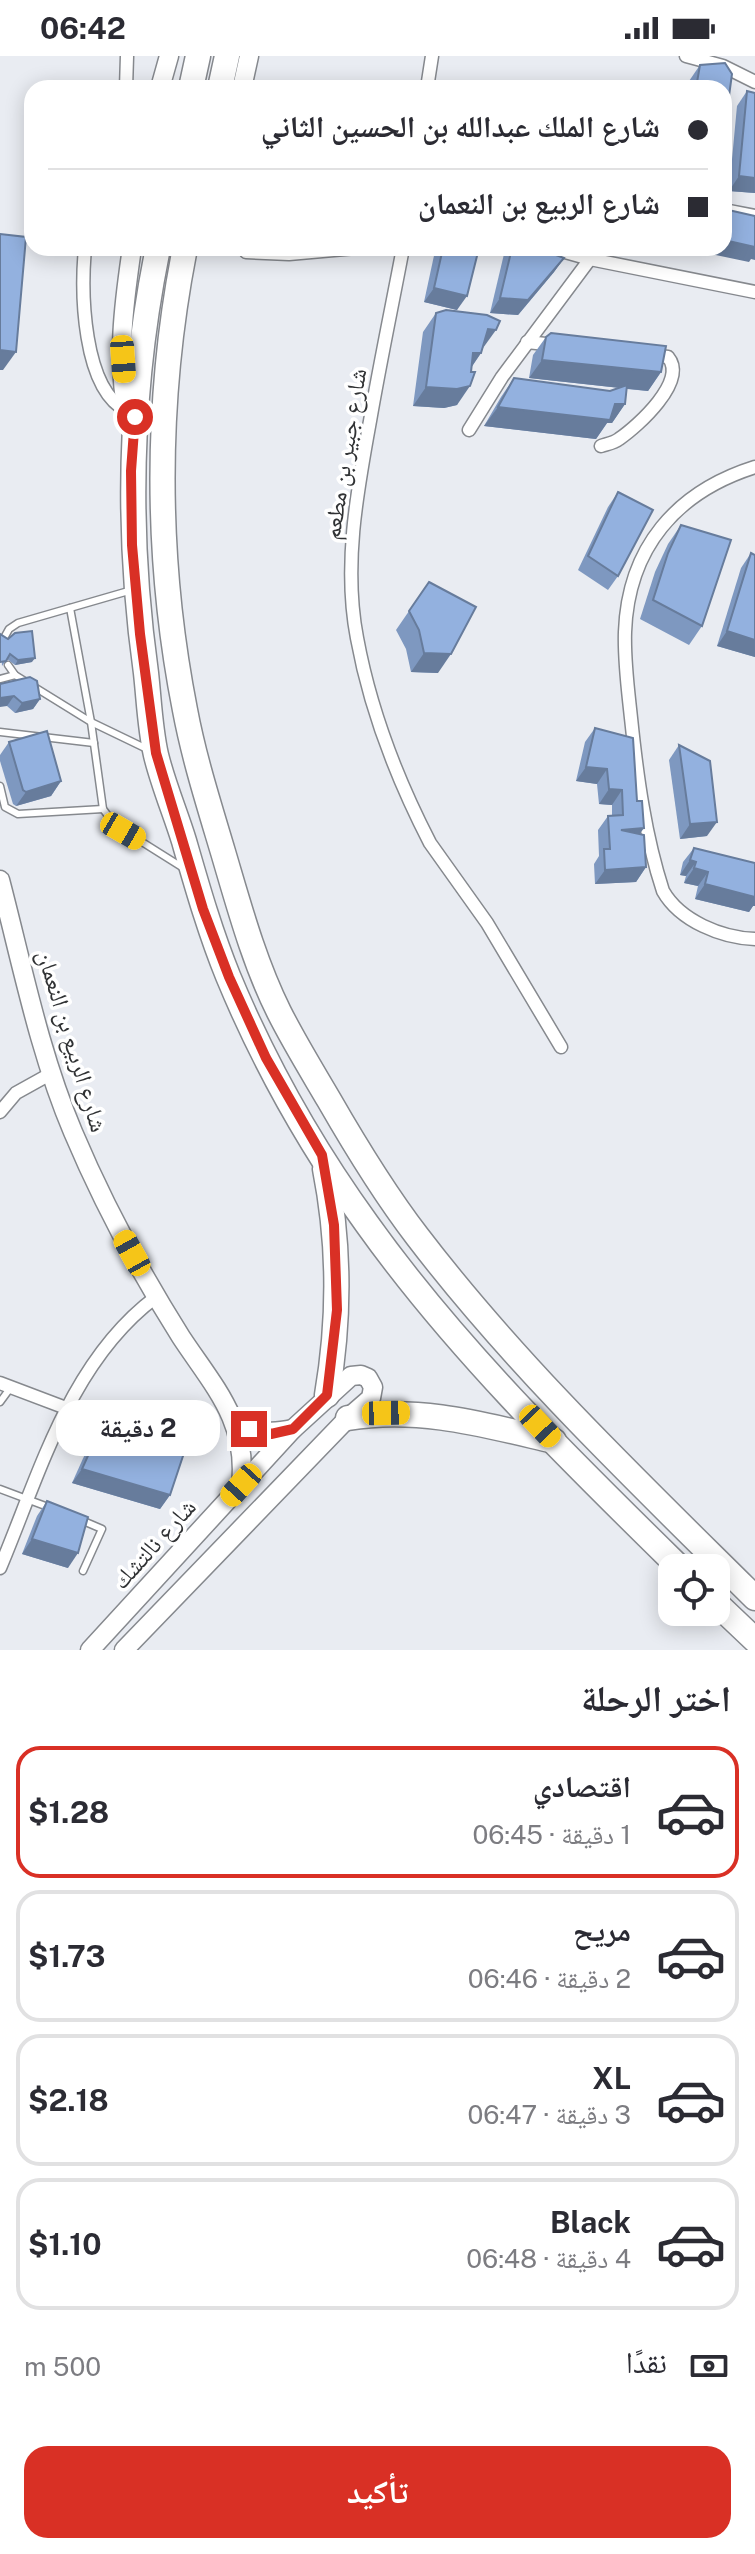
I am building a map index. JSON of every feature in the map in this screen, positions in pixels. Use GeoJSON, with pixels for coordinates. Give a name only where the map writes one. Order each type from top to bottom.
{"type":"FeatureCollection","features":[{"type":"Feature","properties":{"kind":"highway"},"geometry":{"type":"LineString","coordinates":[[193,80],[198,56]]}},
{"type":"Feature","properties":{"kind":"highway"},"geometry":{"type":"LineString","coordinates":[[222,80],[227,56]]}},
{"type":"Feature","properties":{"kind":"highway"},"geometry":{"type":"LineString","coordinates":[[156,256],[145,316],[133,440],[131,486],[135,589],[156,753],[229,977],[293,1107],[366,1223],[406,1277],[471,1353],[666,1554]]}},
{"type":"Feature","properties":{"kind":"highway"},"geometry":{"type":"LineString","coordinates":[[185,256],[171,347],[162,480],[170,613],[197,763],[254,952],[279,1012],[368,1166],[426,1247],[582,1425],[755,1598]]}},
{"type":"Feature","properties":{"kind":"highway"},"geometry":{"type":"LineString","coordinates":[[322,1155],[337,1259],[336,1327],[327,1395]]}},
{"type":"Feature","properties":{"kind":"highway"},"geometry":{"type":"LineString","coordinates":[[348,1418],[386,1413],[438,1416],[554,1441]]}},
{"type":"Feature","properties":{"kind":"highway"},"geometry":{"type":"LineString","coordinates":[[730,1616],[755,1640]]}},
{"type":"Feature","properties":{"kind":"main road"},"geometry":{"type":"LineString","coordinates":[[162,80],[169,56]]}},
{"type":"Feature","properties":{"kind":"main road"},"geometry":{"type":"LineString","coordinates":[[244,80],[249,56]]}},
{"type":"Feature","properties":{"kind":"main road"},"geometry":{"type":"LineString","coordinates":[[131,256],[123,359],[127,411],[133,440]]}},
{"type":"Feature","properties":{"kind":"main road","name":"شارع الربيع بن النعمان"},"geometry":{"type":"LineString","coordinates":[[0,880],[52,1073],[72,1131],[108,1209],[156,1297],[234,1418],[242,1444],[241,1485]]}},
{"type":"Feature","properties":{"kind":"main road","name":"شارع نالتشك"},"geometry":{"type":"LineString","coordinates":[[90,1650],[327,1395],[351,1376],[368,1378],[373,1387],[371,1398],[348,1418],[124,1650]]}},
{"type":"Feature","properties":{"kind":"main road"},"geometry":{"type":"LineString","coordinates":[[234,1418],[249,1429],[271,1434],[293,1429]]}},
{"type":"Feature","properties":{"kind":"street"},"geometry":{"type":"LineString","coordinates":[[126,80],[127,56]]}},
{"type":"Feature","properties":{"kind":"street"},"geometry":{"type":"LineString","coordinates":[[428,80],[432,56]]}},
{"type":"Feature","properties":{"kind":"street"},"geometry":{"type":"LineString","coordinates":[[686,56],[723,66],[755,82]]}},
{"type":"Feature","properties":{"kind":"street"},"geometry":{"type":"LineString","coordinates":[[732,212],[755,216]]}},
{"type":"Feature","properties":{"kind":"street"},"geometry":{"type":"LineString","coordinates":[[84,256],[84,310],[90,346],[103,389],[112,402],[127,411]]}},
{"type":"Feature","properties":{"kind":"street","name":"شارع جبير بن مطعم"},"geometry":{"type":"LineString","coordinates":[[401,256],[352,530],[356,637],[389,753],[421,826],[502,947],[561,1047]]}},
{"type":"Feature","properties":{"kind":"street"},"geometry":{"type":"LineString","coordinates":[[579,256],[755,292]]}},
{"type":"Feature","properties":{"kind":"street"},"geometry":{"type":"LineString","coordinates":[[469,430],[527,342],[590,259]]}},
{"type":"Feature","properties":{"kind":"street"},"geometry":{"type":"LineString","coordinates":[[527,342],[574,347]]}},
{"type":"Feature","properties":{"kind":"street"},"geometry":{"type":"LineString","coordinates":[[601,446],[617,441],[663,399],[673,376],[668,357],[636,354]]}},
{"type":"Feature","properties":{"kind":"street"},"geometry":{"type":"LineString","coordinates":[[755,467],[703,490],[682,504],[663,523],[644,557],[628,604],[625,632],[627,682],[640,788],[663,891],[670,904],[683,915],[731,935],[755,939]]}},
{"type":"Feature","properties":{"kind":"street"},"geometry":{"type":"LineString","coordinates":[[0,1112],[16,1093],[52,1073]]}},
{"type":"Feature","properties":{"kind":"street"},"geometry":{"type":"LineString","coordinates":[[0,1568],[66,1408],[103,1348],[156,1297]]}},
{"type":"Feature","properties":{"kind":"street"},"geometry":{"type":"LineString","coordinates":[[5,1385],[66,1408]]}},
{"type":"Feature","properties":{"kind":"lane"},"geometry":{"type":"LineString","coordinates":[[4,638],[9,629],[18,623],[135,589]]}},
{"type":"Feature","properties":{"kind":"lane"},"geometry":{"type":"LineString","coordinates":[[70,608],[103,809],[115,825],[194,877]]}},
{"type":"Feature","properties":{"kind":"lane"},"geometry":{"type":"LineString","coordinates":[[8,665],[15,675],[91,722],[156,753]]}},
{"type":"Feature","properties":{"kind":"lane"},"geometry":{"type":"LineString","coordinates":[[0,679],[15,675]]}},
{"type":"Feature","properties":{"kind":"lane"},"geometry":{"type":"LineString","coordinates":[[0,732],[94,743]]}},
{"type":"Feature","properties":{"kind":"lane"},"geometry":{"type":"LineString","coordinates":[[0,786],[5,807],[18,814],[103,809]]}},
{"type":"Feature","properties":{"kind":"lane"},"geometry":{"type":"LineString","coordinates":[[0,1402],[5,1385]]}},
{"type":"Feature","properties":{"kind":"lane"},"geometry":{"type":"LineString","coordinates":[[0,1489],[58,1511]]}},
{"type":"Feature","properties":{"kind":"lane"},"geometry":{"type":"LineString","coordinates":[[72,1517],[102,1529],[83,1571]]}},
{"type":"Feature","properties":{"kind":"building"},"geometry":{"type":"Polygon","coordinates":[[[725,63],[732,74],[731,80],[697,80],[700,65],[725,63]]]}},
{"type":"Feature","properties":{"kind":"building"},"geometry":{"type":"Polygon","coordinates":[[[747,91],[755,93],[755,178],[739,176],[747,91]]]}},
{"type":"Feature","properties":{"kind":"building"},"geometry":{"type":"Polygon","coordinates":[[[732,211],[755,216],[755,247],[732,242],[732,211]]]}},
{"type":"Feature","properties":{"kind":"building"},"geometry":{"type":"Polygon","coordinates":[[[0,234],[24,237],[24,256],[16,352],[0,350],[0,234]]]}},
{"type":"Feature","properties":{"kind":"building"},"geometry":{"type":"Polygon","coordinates":[[[441,256],[477,256],[467,296],[434,288],[441,256]]]}},
{"type":"Feature","properties":{"kind":"building"},"geometry":{"type":"Polygon","coordinates":[[[510,256],[564,258],[528,300],[500,298],[510,256]]]}},
{"type":"Feature","properties":{"kind":"building"},"geometry":{"type":"Polygon","coordinates":[[[446,310],[487,315],[500,321],[496,330],[488,329],[481,353],[473,353],[471,372],[475,372],[470,386],[457,389],[426,387],[436,313],[446,310]]]}},
{"type":"Feature","properties":{"kind":"building"},"geometry":{"type":"Polygon","coordinates":[[[551,333],[666,346],[661,372],[542,360],[546,337],[551,333]]]}},
{"type":"Feature","properties":{"kind":"building"},"geometry":{"type":"Polygon","coordinates":[[[514,378],[610,391],[627,385],[625,404],[615,404],[610,420],[498,407],[514,378]]]}},
{"type":"Feature","properties":{"kind":"building"},"geometry":{"type":"Polygon","coordinates":[[[618,492],[653,510],[618,576],[588,556],[618,492]]]}},
{"type":"Feature","properties":{"kind":"building"},"geometry":{"type":"Polygon","coordinates":[[[681,525],[731,540],[702,626],[653,600],[681,525]]]}},
{"type":"Feature","properties":{"kind":"building"},"geometry":{"type":"Polygon","coordinates":[[[751,553],[755,555],[755,640],[727,631],[751,553]]]}},
{"type":"Feature","properties":{"kind":"building"},"geometry":{"type":"Polygon","coordinates":[[[429,582],[476,607],[451,654],[424,653],[419,630],[409,611],[429,582]]]}},
{"type":"Feature","properties":{"kind":"building"},"geometry":{"type":"Polygon","coordinates":[[[32,631],[35,658],[18,660],[10,654],[6,661],[0,662],[0,634],[8,639],[15,633],[32,631]]]}},
{"type":"Feature","properties":{"kind":"building"},"geometry":{"type":"Polygon","coordinates":[[[30,677],[37,681],[40,699],[22,703],[14,696],[0,698],[0,684],[30,677]]]}},
{"type":"Feature","properties":{"kind":"building"},"geometry":{"type":"Polygon","coordinates":[[[595,728],[633,738],[637,801],[642,801],[644,828],[621,830],[644,835],[646,867],[605,870],[604,849],[610,849],[608,816],[623,815],[622,790],[609,789],[607,769],[586,767],[595,728]]]}},
{"type":"Feature","properties":{"kind":"building"},"geometry":{"type":"Polygon","coordinates":[[[47,731],[61,781],[26,792],[9,742],[47,731]]]}},
{"type":"Feature","properties":{"kind":"building"},"geometry":{"type":"Polygon","coordinates":[[[679,745],[710,761],[717,822],[690,824],[679,745]]]}},
{"type":"Feature","properties":{"kind":"building"},"geometry":{"type":"Polygon","coordinates":[[[694,848],[755,863],[755,897],[705,884],[708,872],[694,868],[696,862],[690,860],[694,848]]]}},
{"type":"Feature","properties":{"kind":"building"},"geometry":{"type":"Polygon","coordinates":[[[104,1420],[153,1440],[152,1443],[184,1453],[170,1495],[82,1469],[104,1420]]]}},
{"type":"Feature","properties":{"kind":"building"},"geometry":{"type":"Polygon","coordinates":[[[47,1501],[88,1517],[78,1553],[32,1539],[47,1501]]]}},
{"type":"Feature","properties":{"kind":"route"},"geometry":{"type":"LineString","coordinates":[[135,417],[131,471],[132,545],[156,753],[203,909],[229,977],[266,1058],[322,1155],[334,1225],[338,1293],[333,1362],[327,1395],[293,1429],[271,1434],[249,1429]]}}]}
